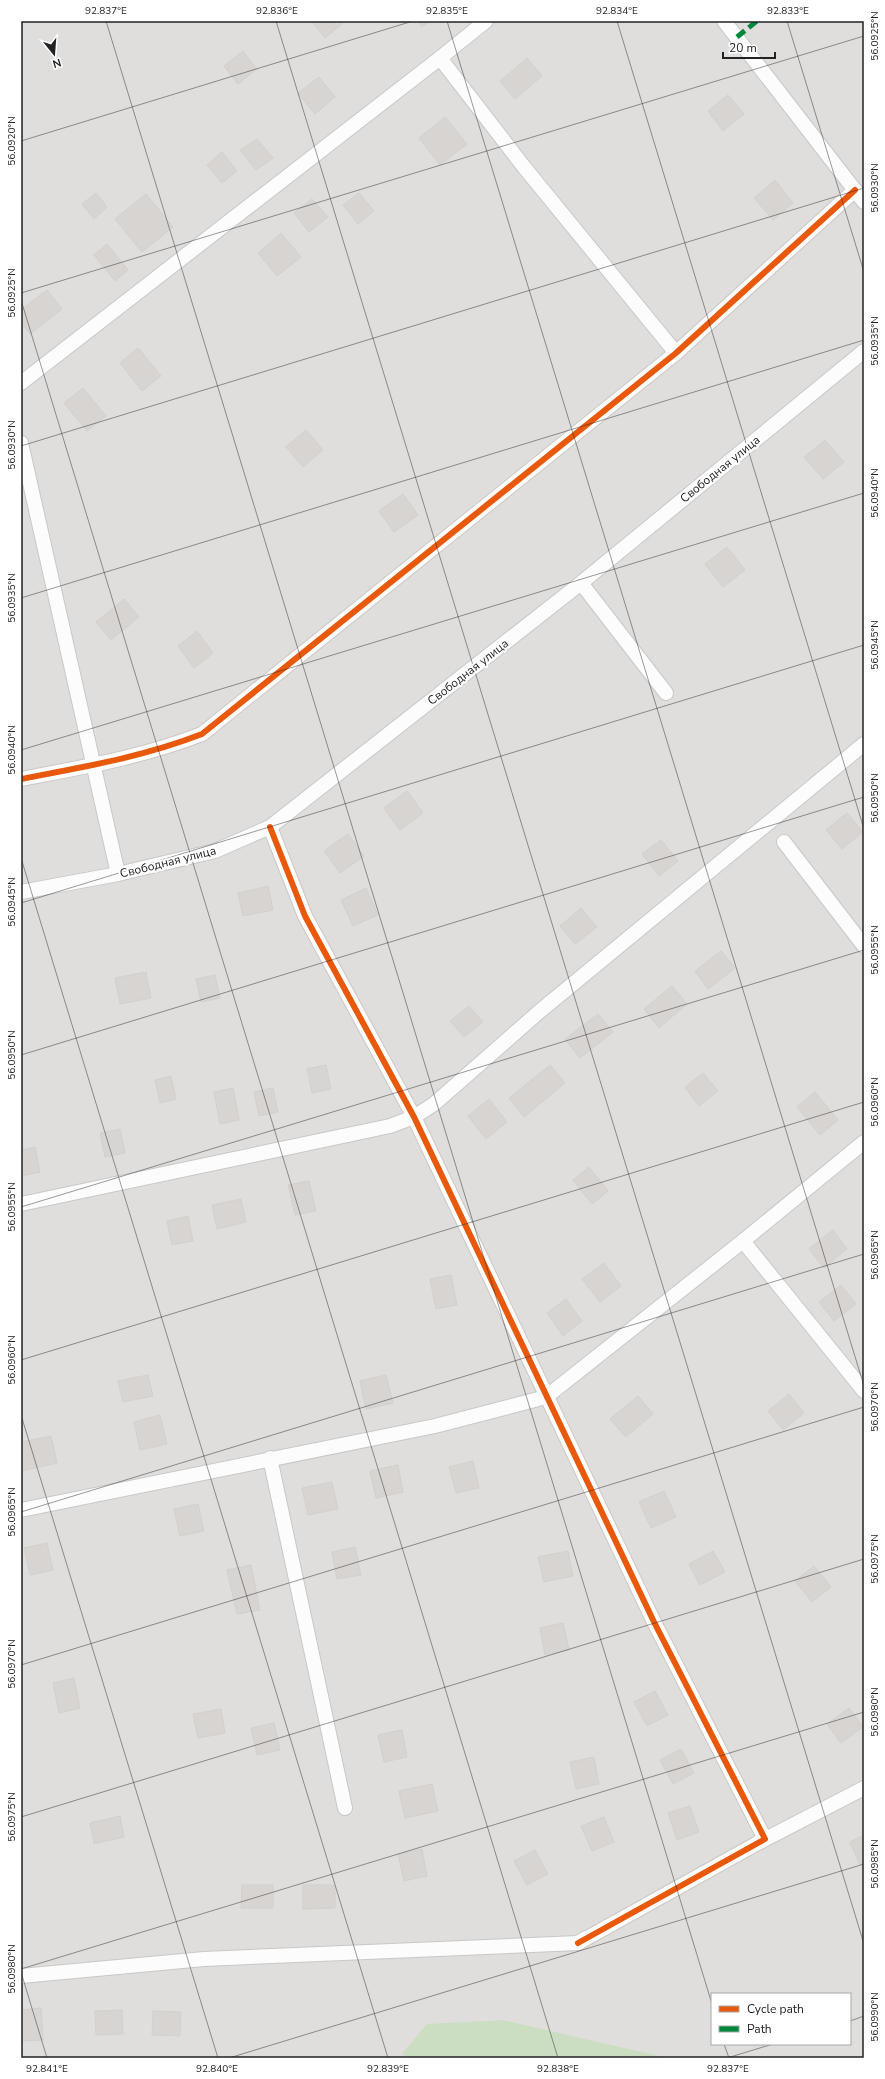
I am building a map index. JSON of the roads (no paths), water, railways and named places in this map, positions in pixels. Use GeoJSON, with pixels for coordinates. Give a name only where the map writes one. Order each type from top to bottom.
{"type":"FeatureCollection","features":[{"type":"Feature","properties":{"kind":"street"},"geometry":{"type":"LineString","coordinates":[[21,383],[486,21]]}},
{"type":"Feature","properties":{"kind":"street"},"geometry":{"type":"LineString","coordinates":[[724,21],[864,202]]}},
{"type":"Feature","properties":{"kind":"street"},"geometry":{"type":"LineString","coordinates":[[440,58],[524,167],[676,354]]}},
{"type":"Feature","properties":{"kind":"street"},"geometry":{"type":"LineString","coordinates":[[21,779],[93,765],[165,748],[202,734],[676,354],[855,190]]}},
{"type":"Feature","properties":{"kind":"street","name":"Свободная улица"},"geometry":{"type":"LineString","coordinates":[[21,892],[118,874],[215,851],[270,827],[581,583],[864,351]]}},
{"type":"Feature","properties":{"kind":"street"},"geometry":{"type":"LineString","coordinates":[[21,443],[118,874]]}},
{"type":"Feature","properties":{"kind":"street"},"geometry":{"type":"LineString","coordinates":[[581,583],[666,693]]}},
{"type":"Feature","properties":{"kind":"street"},"geometry":{"type":"LineString","coordinates":[[21,1204],[390,1126],[414,1117],[434,1104],[540,1011],[864,744]]}},
{"type":"Feature","properties":{"kind":"street"},"geometry":{"type":"LineString","coordinates":[[270,827],[305,916],[414,1117],[654,1622],[765,1839]]}},
{"type":"Feature","properties":{"kind":"street"},"geometry":{"type":"LineString","coordinates":[[784,842],[864,946]]}},
{"type":"Feature","properties":{"kind":"street"},"geometry":{"type":"LineString","coordinates":[[21,1510],[270,1458],[435,1426],[546,1397],[743,1241],[864,1142]]}},
{"type":"Feature","properties":{"kind":"street"},"geometry":{"type":"LineString","coordinates":[[743,1241],[864,1391]]}},
{"type":"Feature","properties":{"kind":"street"},"geometry":{"type":"LineString","coordinates":[[270,1458],[345,1808]]}},
{"type":"Feature","properties":{"kind":"street"},"geometry":{"type":"LineString","coordinates":[[21,1976],[204,1959],[578,1943],[765,1839],[864,1788]]}}]}
